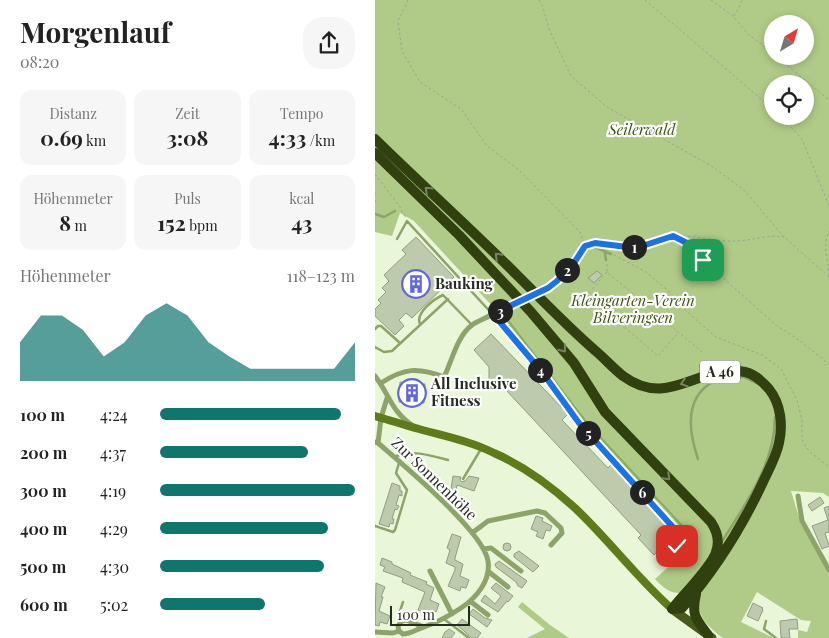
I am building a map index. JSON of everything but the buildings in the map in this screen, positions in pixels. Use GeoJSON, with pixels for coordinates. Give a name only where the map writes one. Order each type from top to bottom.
{"type":"FeatureCollection","features":[{"type":"Feature","properties":{"kind":"highway","name":"A 46"},"geometry":{"type":"LineString","coordinates":[[375,139],[573,331],[622,375],[639,386],[653,389],[669,388],[720,372],[734,371],[757,377],[773,394],[778,406],[781,425],[775,458],[696,592],[682,608],[673,609]]}},
{"type":"Feature","properties":{"kind":"highway"},"geometry":{"type":"LineString","coordinates":[[375,153],[523,301],[574,363],[605,412],[711,522],[717,531],[717,551],[673,609]]}},
{"type":"Feature","properties":{"kind":"highway","name":"A 46"},"geometry":{"type":"LineString","coordinates":[[696,592],[693,606],[694,617],[710,637]]}},
{"type":"Feature","properties":{"kind":"main road"},"geometry":{"type":"LineString","coordinates":[[378,417],[463,440],[512,461],[547,484],[600,532],[657,595],[710,637]]}},
{"type":"Feature","properties":{"kind":"street"},"geometry":{"type":"LineString","coordinates":[[381,383],[395,374],[411,370],[429,372],[444,377],[457,345],[465,332],[472,325],[493,314]]}},
{"type":"Feature","properties":{"kind":"street"},"geometry":{"type":"LineString","coordinates":[[375,376],[381,383],[387,398],[403,419],[418,429]]}},
{"type":"Feature","properties":{"kind":"street","name":"Zur Sonnenhöhe"},"geometry":{"type":"LineString","coordinates":[[387,398],[378,417],[377,443],[412,470],[472,533],[485,549],[489,572]]}},
{"type":"Feature","properties":{"kind":"street"},"geometry":{"type":"LineString","coordinates":[[798,496],[802,521],[829,570]]}},
{"type":"Feature","properties":{"kind":"street","name":"Zur Sonnenhöhe"},"geometry":{"type":"LineString","coordinates":[[472,533],[488,521],[537,511],[545,513],[561,528],[562,533],[551,545]]}},
{"type":"Feature","properties":{"kind":"street"},"geometry":{"type":"LineString","coordinates":[[485,549],[491,548],[521,571]]}},
{"type":"Feature","properties":{"kind":"street"},"geometry":{"type":"LineString","coordinates":[[430,571],[452,614]]}},
{"type":"Feature","properties":{"kind":"street"},"geometry":{"type":"LineString","coordinates":[[375,632],[393,633],[399,631],[405,634],[444,619],[470,601],[484,584],[489,572],[508,587]]}},
{"type":"Feature","properties":{"kind":"street"},"geometry":{"type":"LineString","coordinates":[[470,601],[488,615]]}},
{"type":"Feature","properties":{"kind":"street"},"geometry":{"type":"LineString","coordinates":[[399,631],[398,626],[401,621],[406,620],[424,627]]}},
{"type":"Feature","properties":{"kind":"lane"},"geometry":{"type":"LineString","coordinates":[[375,214],[384,217],[395,211]]}},
{"type":"Feature","properties":{"kind":"lane"},"geometry":{"type":"LineString","coordinates":[[397,239],[407,221],[493,314],[542,372],[579,423],[680,535],[677,546]]}},
{"type":"Feature","properties":{"kind":"lane"},"geometry":{"type":"LineString","coordinates":[[534,294],[548,288],[557,281],[574,263],[585,246],[611,254]]}},
{"type":"Feature","properties":{"kind":"lane"},"geometry":{"type":"LineString","coordinates":[[604,251],[607,260]]}},
{"type":"Feature","properties":{"kind":"lane"},"geometry":{"type":"LineString","coordinates":[[420,324],[418,320],[419,315],[443,295],[472,325]]}},
{"type":"Feature","properties":{"kind":"lane"},"geometry":{"type":"LineString","coordinates":[[375,347],[384,352],[389,352],[448,299]]}},
{"type":"Feature","properties":{"kind":"lane"},"geometry":{"type":"LineString","coordinates":[[493,314],[523,301]]}},
{"type":"Feature","properties":{"kind":"lane"},"geometry":{"type":"LineString","coordinates":[[375,328],[381,326],[400,343]]}},
{"type":"Feature","properties":{"kind":"lane"},"geometry":{"type":"LineString","coordinates":[[698,459],[690,427],[692,410],[703,388],[709,383],[729,376],[745,377],[762,388]]}},
{"type":"Feature","properties":{"kind":"lane"},"geometry":{"type":"LineString","coordinates":[[755,494],[772,448],[775,414]]}},
{"type":"Feature","properties":{"kind":"lane"},"geometry":{"type":"LineString","coordinates":[[463,478],[482,448]]}},
{"type":"Feature","properties":{"kind":"lane"},"geometry":{"type":"LineString","coordinates":[[394,457],[410,452],[448,460]]}},
{"type":"Feature","properties":{"kind":"lane"},"geometry":{"type":"LineString","coordinates":[[375,526],[393,532],[395,530],[407,490],[396,472],[400,461]]}},
{"type":"Feature","properties":{"kind":"lane"},"geometry":{"type":"LineString","coordinates":[[717,551],[733,531]]}},
{"type":"Feature","properties":{"kind":"lane"},"geometry":{"type":"LineString","coordinates":[[401,621],[399,614],[403,602]]}},
{"type":"Feature","properties":{"kind":"lane"},"geometry":{"type":"LineString","coordinates":[[444,619],[469,638]]}},
{"type":"Feature","properties":{"kind":"lane"},"geometry":{"type":"LineString","coordinates":[[766,621],[764,629],[776,638]]}},
{"type":"Feature","properties":{"kind":"path"},"geometry":{"type":"LineString","coordinates":[[408,0],[398,21],[402,51],[420,82],[461,109],[487,146],[519,170],[580,232],[585,246],[595,243],[639,247],[673,236],[698,237],[719,242],[776,235],[784,237]]}},
{"type":"Feature","properties":{"kind":"path"},"geometry":{"type":"LineString","coordinates":[[539,0],[549,29],[571,76],[607,107],[713,167],[744,190],[784,237],[829,277]]}},
{"type":"Feature","properties":{"kind":"path"},"geometry":{"type":"LineString","coordinates":[[645,0],[764,102]]}},
{"type":"Feature","properties":{"kind":"path"},"geometry":{"type":"LineString","coordinates":[[711,0],[733,16],[748,34],[764,46]]}},
{"type":"Feature","properties":{"kind":"path"},"geometry":{"type":"LineString","coordinates":[[733,16],[742,0]]}},
{"type":"Feature","properties":{"kind":"path"},"geometry":{"type":"LineString","coordinates":[[787,65],[829,100]]}},
{"type":"Feature","properties":{"kind":"path"},"geometry":{"type":"LineString","coordinates":[[789,125],[802,139],[829,206]]}},
{"type":"Feature","properties":{"kind":"path"},"geometry":{"type":"LineString","coordinates":[[375,174],[400,207],[407,221]]}},
{"type":"Feature","properties":{"kind":"path"},"geometry":{"type":"LineString","coordinates":[[375,202],[377,198]]}},
{"type":"Feature","properties":{"kind":"path"},"geometry":{"type":"LineString","coordinates":[[829,231],[825,241],[825,252],[829,277]]}},
{"type":"Feature","properties":{"kind":"path"},"geometry":{"type":"LineString","coordinates":[[673,236],[689,244],[703,260],[777,326],[799,340],[829,364]]}},
{"type":"Feature","properties":{"kind":"path"},"geometry":{"type":"LineString","coordinates":[[611,254],[646,272],[716,337],[762,355],[781,369],[797,400],[802,420],[802,440],[809,451],[829,467]]}},
{"type":"Feature","properties":{"kind":"path"},"geometry":{"type":"LineString","coordinates":[[607,260],[607,272],[587,295],[658,356],[678,332]]}},
{"type":"Feature","properties":{"kind":"path"},"geometry":{"type":"LineString","coordinates":[[607,272],[702,352]]}},
{"type":"Feature","properties":{"kind":"green space","name":"Seilerwald"},"geometry":{"type":"Polygon","coordinates":[[[375,0],[829,0],[829,497],[823,493],[791,491],[801,524],[829,574],[829,638],[798,638],[798,630],[807,632],[811,621],[801,620],[757,592],[741,622],[774,638],[723,638],[703,619],[699,607],[700,593],[675,593],[661,585],[655,579],[695,543],[586,425],[505,320],[414,221],[400,213],[392,236],[375,232],[375,0]]]}},
{"type":"Feature","properties":{"kind":"green space"},"geometry":{"type":"Polygon","coordinates":[[[522,602],[569,638],[527,638],[545,629],[518,607],[522,602]]]}},
{"type":"Feature","properties":{"kind":"waterway"},"geometry":{"type":"LineString","coordinates":[[507,319],[587,423],[697,542]]}},
{"type":"Feature","properties":{"kind":"place","name":"Bauking"},"geometry":{"type":"Point","coordinates":[416,284]}},
{"type":"Feature","properties":{"kind":"place","name":"All Inclusive Fitness"},"geometry":{"type":"Point","coordinates":[412,393]}},
{"type":"Feature","properties":{"kind":"route"},"geometry":{"type":"LineString","coordinates":[[677,546],[680,535],[579,423],[542,372],[493,314],[548,288],[574,263],[585,246],[595,243],[639,247],[673,236],[689,244],[703,260]]}},
{"type":"Feature","properties":{"kind":"park label","name":"Kleingarten-Verein Bilveringsen"},"geometry":{"type":"Point","coordinates":[633,310]}}]}
